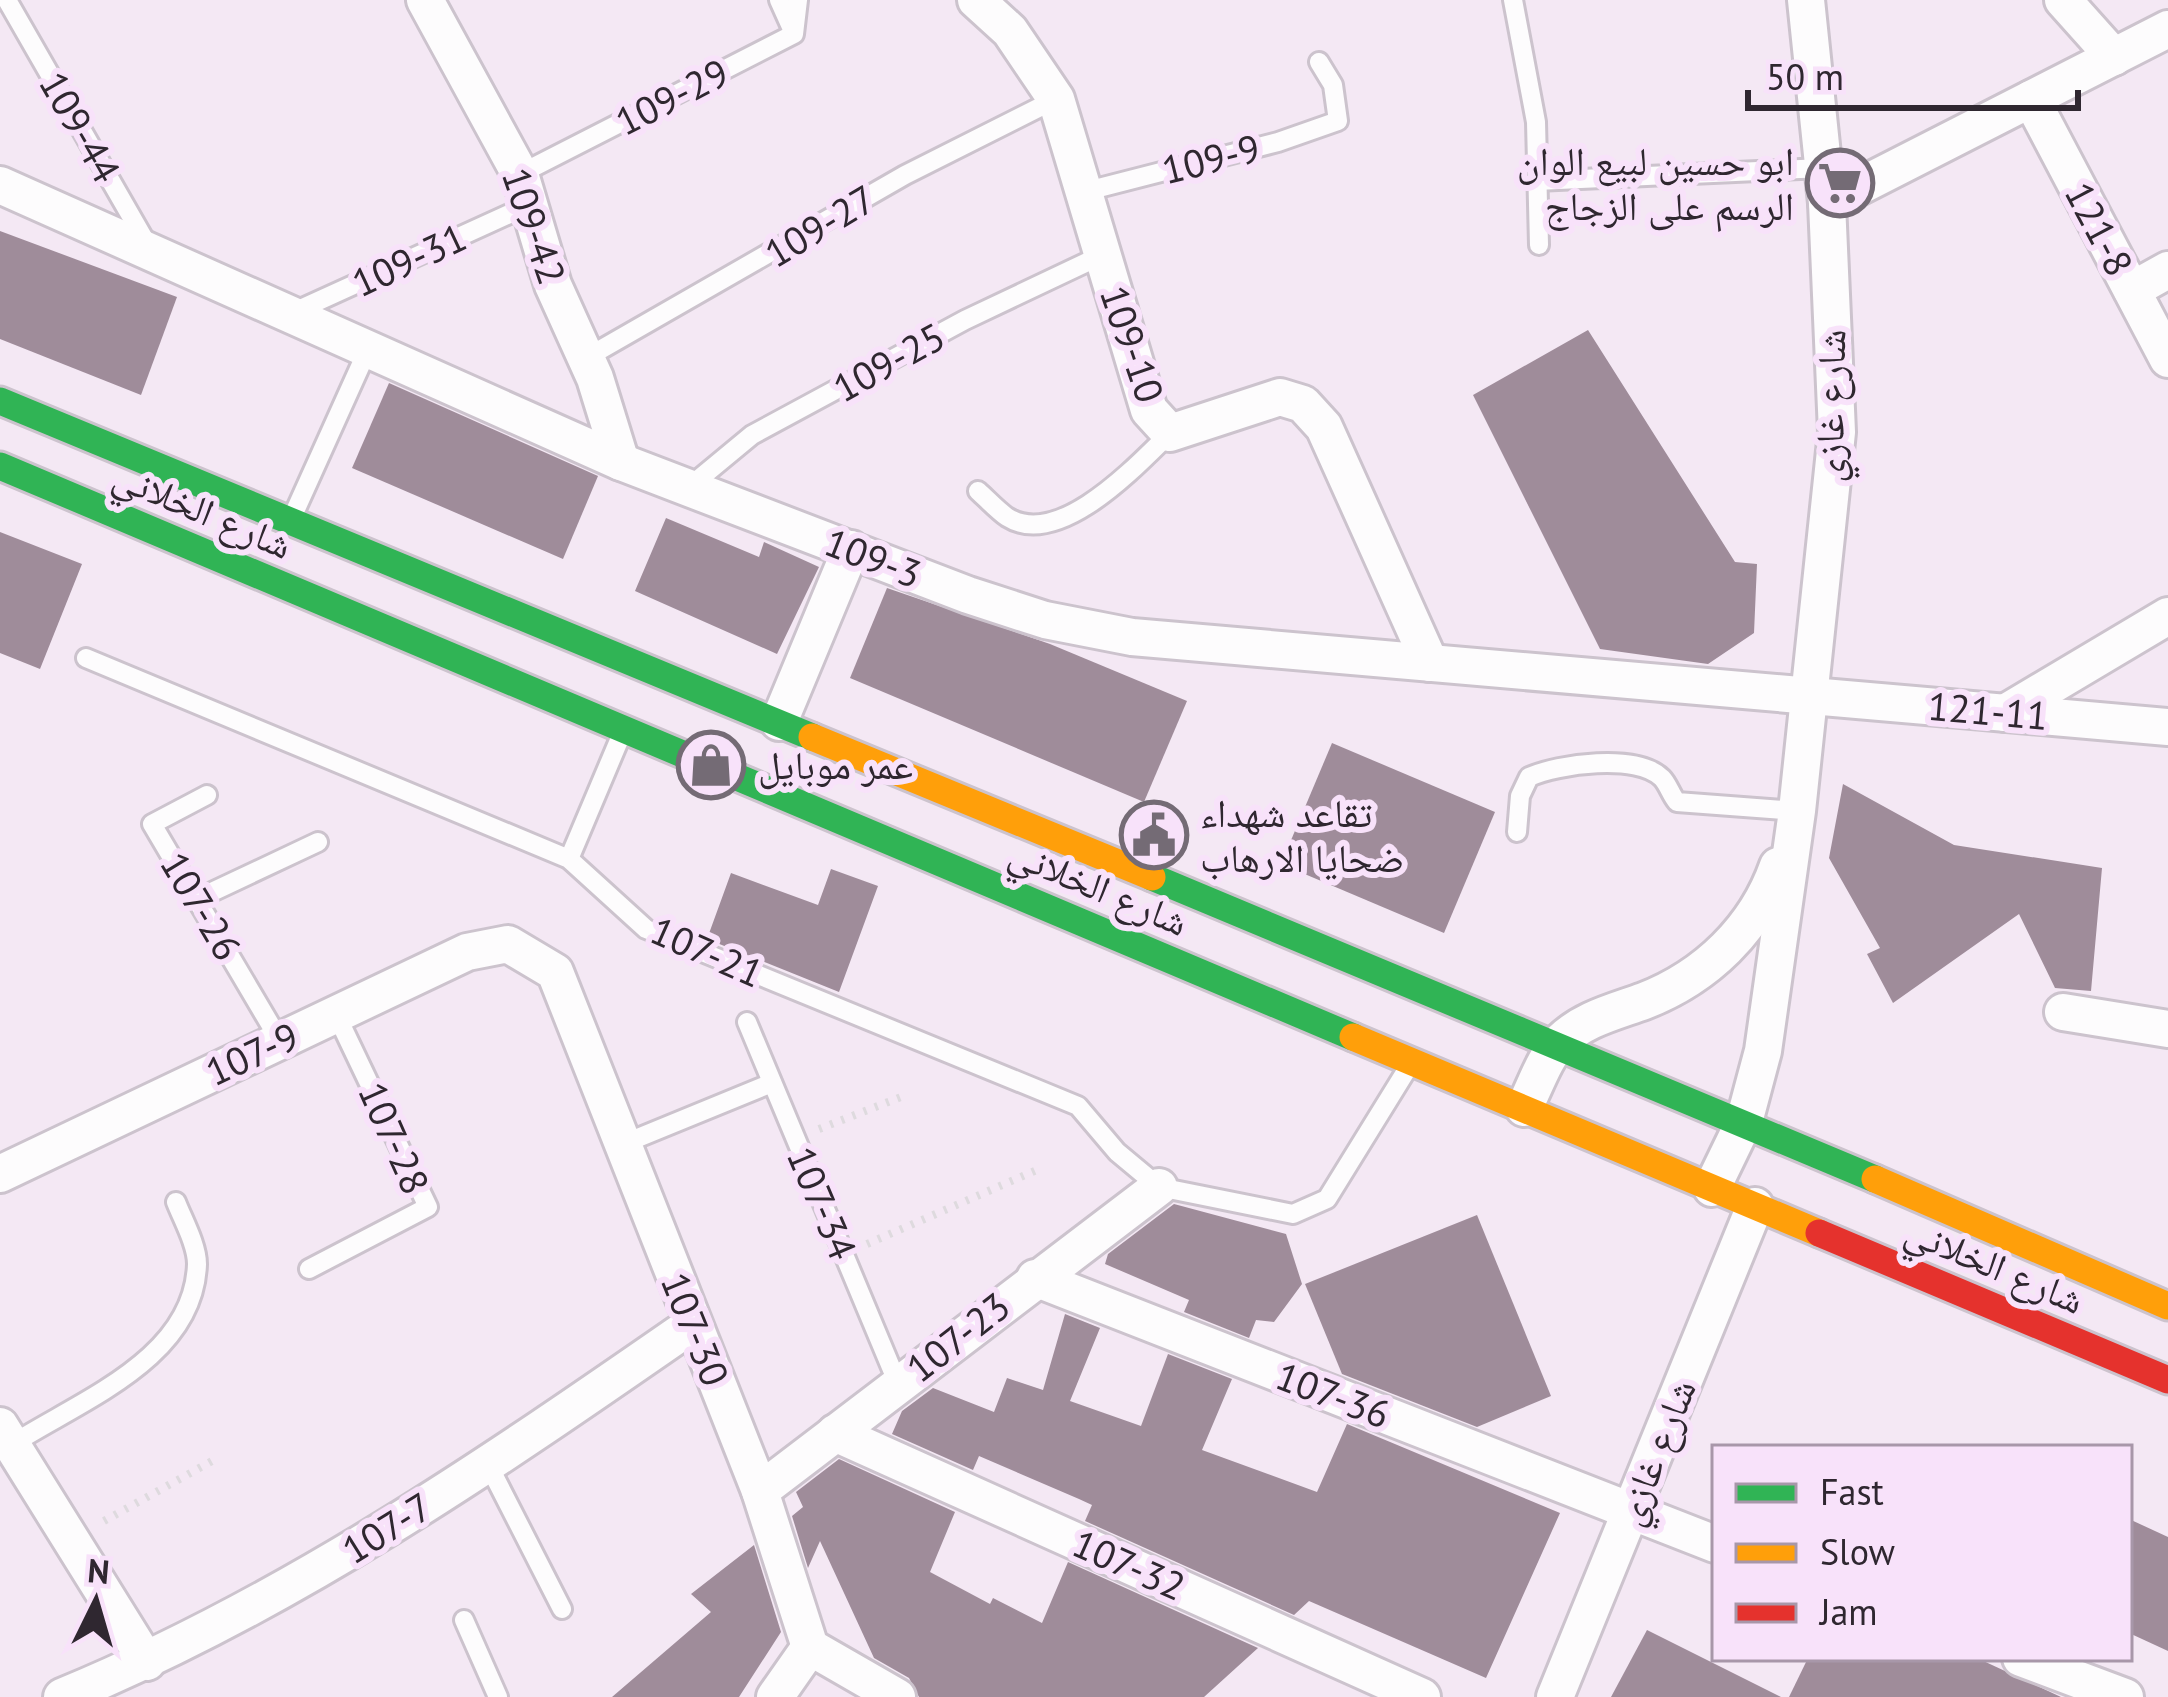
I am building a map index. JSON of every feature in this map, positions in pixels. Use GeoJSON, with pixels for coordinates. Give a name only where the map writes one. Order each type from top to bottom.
{"type":"FeatureCollection","features":[{"type":"Feature","properties":{"kind":"main road","name":"شارع الخلاني"},"geometry":{"type":"LineString","coordinates":[[0,401],[1744,1122],[2168,1306]]}},
{"type":"Feature","properties":{"kind":"main road","name":"شارع الخلاني"},"geometry":{"type":"LineString","coordinates":[[0,466],[2168,1380]]}},
{"type":"Feature","properties":{"kind":"street","name":"109-42"},"geometry":{"type":"LineString","coordinates":[[425,0],[525,189],[553,286],[586,358],[621,462]]}},
{"type":"Feature","properties":{"kind":"street","name":"109-10"},"geometry":{"type":"LineString","coordinates":[[976,0],[1010,31],[1055,99],[1149,410],[1170,433],[1280,397],[1303,404],[1324,427],[1430,663]]}},
{"type":"Feature","properties":{"kind":"street","name":"شارع غازي"},"geometry":{"type":"LineString","coordinates":[[1712,1188],[1744,1122],[1762,1051],[1797,811],[1837,431],[1825,186],[1806,0]]}},
{"type":"Feature","properties":{"kind":"street"},"geometry":{"type":"LineString","coordinates":[[2063,0],[2114,56]]}},
{"type":"Feature","properties":{"kind":"street"},"geometry":{"type":"LineString","coordinates":[[1825,186],[2031,99],[2168,29]]}},
{"type":"Feature","properties":{"kind":"street","name":"121-8"},"geometry":{"type":"LineString","coordinates":[[2031,99],[2168,359]]}},
{"type":"Feature","properties":{"kind":"street","name":"109-3"},"geometry":{"type":"LineString","coordinates":[[0,184],[621,462],[968,595],[1089,628],[1809,695]]}},
{"type":"Feature","properties":{"kind":"street"},"geometry":{"type":"LineString","coordinates":[[2132,290],[2168,270]]}},
{"type":"Feature","properties":{"kind":"street"},"geometry":{"type":"LineString","coordinates":[[779,722],[851,549]]}},
{"type":"Feature","properties":{"kind":"street"},"geometry":{"type":"LineString","coordinates":[[2005,712],[2168,616]]}},
{"type":"Feature","properties":{"kind":"street","name":"121-11"},"geometry":{"type":"LineString","coordinates":[[1809,695],[2168,727]]}},
{"type":"Feature","properties":{"kind":"street","name":"شارع غازي"},"geometry":{"type":"LineString","coordinates":[[1524,1108],[1556,1046],[1592,1019],[1694,976],[1726,950],[1772,882],[1797,811]]}},
{"type":"Feature","properties":{"kind":"street","name":"107-9"},"geometry":{"type":"LineString","coordinates":[[0,1174],[467,952],[508,944]]}},
{"type":"Feature","properties":{"kind":"street","name":"107-30"},"geometry":{"type":"LineString","coordinates":[[508,944],[555,972],[760,1491],[811,1647]]}},
{"type":"Feature","properties":{"kind":"street"},"geometry":{"type":"LineString","coordinates":[[2063,1012],[2168,1029]]}},
{"type":"Feature","properties":{"kind":"street","name":"107-23"},"geometry":{"type":"LineString","coordinates":[[760,1491],[1159,1187]]}},
{"type":"Feature","properties":{"kind":"street","name":"شارع غازي"},"geometry":{"type":"LineString","coordinates":[[1555,1697],[1755,1206]]}},
{"type":"Feature","properties":{"kind":"street","name":"107-36"},"geometry":{"type":"LineString","coordinates":[[1035,1278],[1712,1543]]}},
{"type":"Feature","properties":{"kind":"street","name":"107-7"},"geometry":{"type":"LineString","coordinates":[[62,1697],[147,1662],[277,1595],[489,1466],[693,1324]]}},
{"type":"Feature","properties":{"kind":"street","name":"107-32"},"geometry":{"type":"LineString","coordinates":[[835,1433],[1422,1697]]}},
{"type":"Feature","properties":{"kind":"street"},"geometry":{"type":"LineString","coordinates":[[6,1436],[147,1662]]}},
{"type":"Feature","properties":{"kind":"street"},"geometry":{"type":"LineString","coordinates":[[775,1697],[811,1647],[897,1697]]}},
{"type":"Feature","properties":{"kind":"street"},"geometry":{"type":"LineString","coordinates":[[2028,1661],[2125,1697]]}},
{"type":"Feature","properties":{"kind":"lane","name":"109-44"},"geometry":{"type":"LineString","coordinates":[[8,0],[152,253]]}},
{"type":"Feature","properties":{"kind":"lane"},"geometry":{"type":"LineString","coordinates":[[779,0],[794,34]]}},
{"type":"Feature","properties":{"kind":"lane"},"geometry":{"type":"LineString","coordinates":[[794,34],[798,0]]}},
{"type":"Feature","properties":{"kind":"lane"},"geometry":{"type":"LineString","coordinates":[[1513,0],[1536,122],[1539,245]]}},
{"type":"Feature","properties":{"kind":"lane","name":"109-29"},"geometry":{"type":"LineString","coordinates":[[525,189],[794,34]]}},
{"type":"Feature","properties":{"kind":"lane","name":"109-9"},"geometry":{"type":"LineString","coordinates":[[1083,192],[1279,142],[1338,121],[1333,85],[1319,62]]}},
{"type":"Feature","properties":{"kind":"lane","name":"109-27"},"geometry":{"type":"LineString","coordinates":[[586,358],[905,176],[1055,99]]}},
{"type":"Feature","properties":{"kind":"lane"},"geometry":{"type":"LineString","coordinates":[[1536,181],[1825,186]]}},
{"type":"Feature","properties":{"kind":"lane","name":"109-31"},"geometry":{"type":"LineString","coordinates":[[290,314],[525,189]]}},
{"type":"Feature","properties":{"kind":"lane","name":"109-25"},"geometry":{"type":"LineString","coordinates":[[688,488],[752,435],[965,320],[1102,255]]}},
{"type":"Feature","properties":{"kind":"lane"},"geometry":{"type":"LineString","coordinates":[[290,521],[368,349]]}},
{"type":"Feature","properties":{"kind":"lane"},"geometry":{"type":"LineString","coordinates":[[978,491],[1011,520],[1047,522],[1100,500],[1170,433]]}},
{"type":"Feature","properties":{"kind":"lane","name":"107-21"},"geometry":{"type":"LineString","coordinates":[[86,658],[569,859],[646,929],[1078,1106],[1118,1152],[1159,1187],[1293,1214],[1327,1198],[1412,1061]]}},
{"type":"Feature","properties":{"kind":"lane"},"geometry":{"type":"LineString","coordinates":[[569,859],[624,729]]}},
{"type":"Feature","properties":{"kind":"lane"},"geometry":{"type":"LineString","coordinates":[[1517,832],[1520,796],[1529,777],[1564,765],[1646,769],[1664,779],[1677,802],[1797,811]]}},
{"type":"Feature","properties":{"kind":"lane","name":"107-26"},"geometry":{"type":"LineString","coordinates":[[207,795],[152,824],[280,1041]]}},
{"type":"Feature","properties":{"kind":"lane"},"geometry":{"type":"LineString","coordinates":[[197,899],[318,842]]}},
{"type":"Feature","properties":{"kind":"lane","name":"107-28"},"geometry":{"type":"LineString","coordinates":[[309,1270],[428,1207],[336,1014]]}},
{"type":"Feature","properties":{"kind":"lane","name":"107-34"},"geometry":{"type":"LineString","coordinates":[[747,1022],[898,1384]]}},
{"type":"Feature","properties":{"kind":"lane"},"geometry":{"type":"LineString","coordinates":[[623,1144],[772,1083]]}},
{"type":"Feature","properties":{"kind":"lane"},"geometry":{"type":"LineString","coordinates":[[6,1436],[166,1346],[190,1302],[197,1260],[176,1202]]}},
{"type":"Feature","properties":{"kind":"lane"},"geometry":{"type":"LineString","coordinates":[[489,1466],[536,1548],[562,1610]]}},
{"type":"Feature","properties":{"kind":"lane"},"geometry":{"type":"LineString","coordinates":[[464,1620],[498,1697]]}},
{"type":"Feature","properties":{"kind":"path"},"geometry":{"type":"LineString","coordinates":[[795,1138],[901,1097]]}},
{"type":"Feature","properties":{"kind":"path"},"geometry":{"type":"LineString","coordinates":[[844,1254],[1039,1169]]}},
{"type":"Feature","properties":{"kind":"path"},"geometry":{"type":"LineString","coordinates":[[71,1539],[212,1461]]}},
{"type":"Feature","properties":{"kind":"building"},"geometry":{"type":"Polygon","coordinates":[[[0,231],[177,297],[141,395],[0,339],[0,231]]]}},
{"type":"Feature","properties":{"kind":"building"},"geometry":{"type":"Polygon","coordinates":[[[1588,330],[1735,562],[1757,564],[1754,633],[1708,664],[1600,649],[1473,395],[1588,330]]]}},
{"type":"Feature","properties":{"kind":"building"},"geometry":{"type":"Polygon","coordinates":[[[389,383],[598,476],[563,559],[352,468],[389,383]]]}},
{"type":"Feature","properties":{"kind":"building"},"geometry":{"type":"Polygon","coordinates":[[[666,518],[759,557],[764,542],[819,567],[777,654],[635,591],[666,518]]]}},
{"type":"Feature","properties":{"kind":"building"},"geometry":{"type":"Polygon","coordinates":[[[0,532],[82,564],[40,669],[0,653],[0,532]]]}},
{"type":"Feature","properties":{"kind":"building"},"geometry":{"type":"Polygon","coordinates":[[[887,588],[1050,644],[1187,701],[1144,802],[850,678],[887,588]]]}},
{"type":"Feature","properties":{"kind":"building"},"geometry":{"type":"Polygon","coordinates":[[[1332,743],[1495,812],[1444,933],[1281,864],[1332,743]]]}},
{"type":"Feature","properties":{"kind":"building"},"geometry":{"type":"Polygon","coordinates":[[[1843,784],[1954,845],[2102,868],[2091,991],[2055,988],[2019,914],[1893,1003],[1867,954],[1880,948],[1829,858],[1843,784]]]}},
{"type":"Feature","properties":{"kind":"building"},"geometry":{"type":"Polygon","coordinates":[[[831,869],[878,886],[839,992],[707,939],[731,873],[818,905],[831,869]]]}},
{"type":"Feature","properties":{"kind":"building"},"geometry":{"type":"Polygon","coordinates":[[[1174,1204],[1286,1234],[1302,1284],[1274,1322],[1256,1320],[1249,1338],[1184,1312],[1189,1300],[1105,1264],[1108,1254],[1174,1204]]]}},
{"type":"Feature","properties":{"kind":"building"},"geometry":{"type":"Polygon","coordinates":[[[1477,1215],[1551,1396],[1477,1427],[1342,1374],[1305,1284],[1477,1215]]]}},
{"type":"Feature","properties":{"kind":"building"},"geometry":{"type":"Polygon","coordinates":[[[1065,1314],[1100,1328],[1070,1401],[1141,1426],[1168,1354],[1232,1379],[1202,1450],[1317,1492],[1347,1424],[1560,1513],[1486,1678],[1309,1601],[1294,1615],[1085,1521],[1092,1505],[1079,1499],[979,1456],[973,1470],[892,1434],[902,1411],[933,1388],[994,1412],[1007,1378],[1043,1390],[1065,1314]]]}},
{"type":"Feature","properties":{"kind":"building"},"geometry":{"type":"Polygon","coordinates":[[[839,1459],[955,1512],[930,1572],[990,1604],[993,1598],[1042,1623],[1068,1562],[1258,1648],[1204,1697],[919,1697],[909,1678],[874,1658],[820,1541],[808,1568],[792,1516],[803,1507],[796,1492],[839,1459]]]}},
{"type":"Feature","properties":{"kind":"building"},"geometry":{"type":"Polygon","coordinates":[[[2132,1520],[2168,1537],[2168,1651],[2132,1634],[2132,1520]]]}},
{"type":"Feature","properties":{"kind":"building"},"geometry":{"type":"Polygon","coordinates":[[[754,1545],[781,1632],[739,1697],[612,1697],[711,1612],[691,1594],[754,1545]]]}},
{"type":"Feature","properties":{"kind":"building"},"geometry":{"type":"Polygon","coordinates":[[[1647,1630],[1781,1697],[1611,1697],[1647,1630]]]}},
{"type":"Feature","properties":{"kind":"building"},"geometry":{"type":"Polygon","coordinates":[[[1807,1661],[1983,1661],[2061,1697],[1789,1697],[1807,1661]]]}},
{"type":"Feature","properties":{"kind":"traffic: fast"},"geometry":{"type":"LineString","coordinates":[[0,401],[812,737]]}},
{"type":"Feature","properties":{"kind":"traffic: fast"},"geometry":{"type":"LineString","coordinates":[[0,466],[1353,1037]]}},
{"type":"Feature","properties":{"kind":"traffic: fast"},"geometry":{"type":"LineString","coordinates":[[1152,877],[1875,1179]]}},
{"type":"Feature","properties":{"kind":"traffic: slow"},"geometry":{"type":"LineString","coordinates":[[812,737],[1152,877]]}},
{"type":"Feature","properties":{"kind":"traffic: slow"},"geometry":{"type":"LineString","coordinates":[[1353,1037],[1819,1233]]}},
{"type":"Feature","properties":{"kind":"traffic: slow"},"geometry":{"type":"LineString","coordinates":[[1875,1179],[2168,1306]]}},
{"type":"Feature","properties":{"kind":"traffic: jam"},"geometry":{"type":"LineString","coordinates":[[1819,1233],[2168,1380]]}},
{"type":"Feature","properties":{"kind":"place","name":"ابو حسين لبيع الوان الرسم على الزجاج"},"geometry":{"type":"Point","coordinates":[1840,183]}},
{"type":"Feature","properties":{"kind":"place","name":"عمر موبايل"},"geometry":{"type":"Point","coordinates":[711,765]}},
{"type":"Feature","properties":{"kind":"place","name":"تقاعد شهداء ضحايا الارهاب"},"geometry":{"type":"Point","coordinates":[1154,835]}}]}
